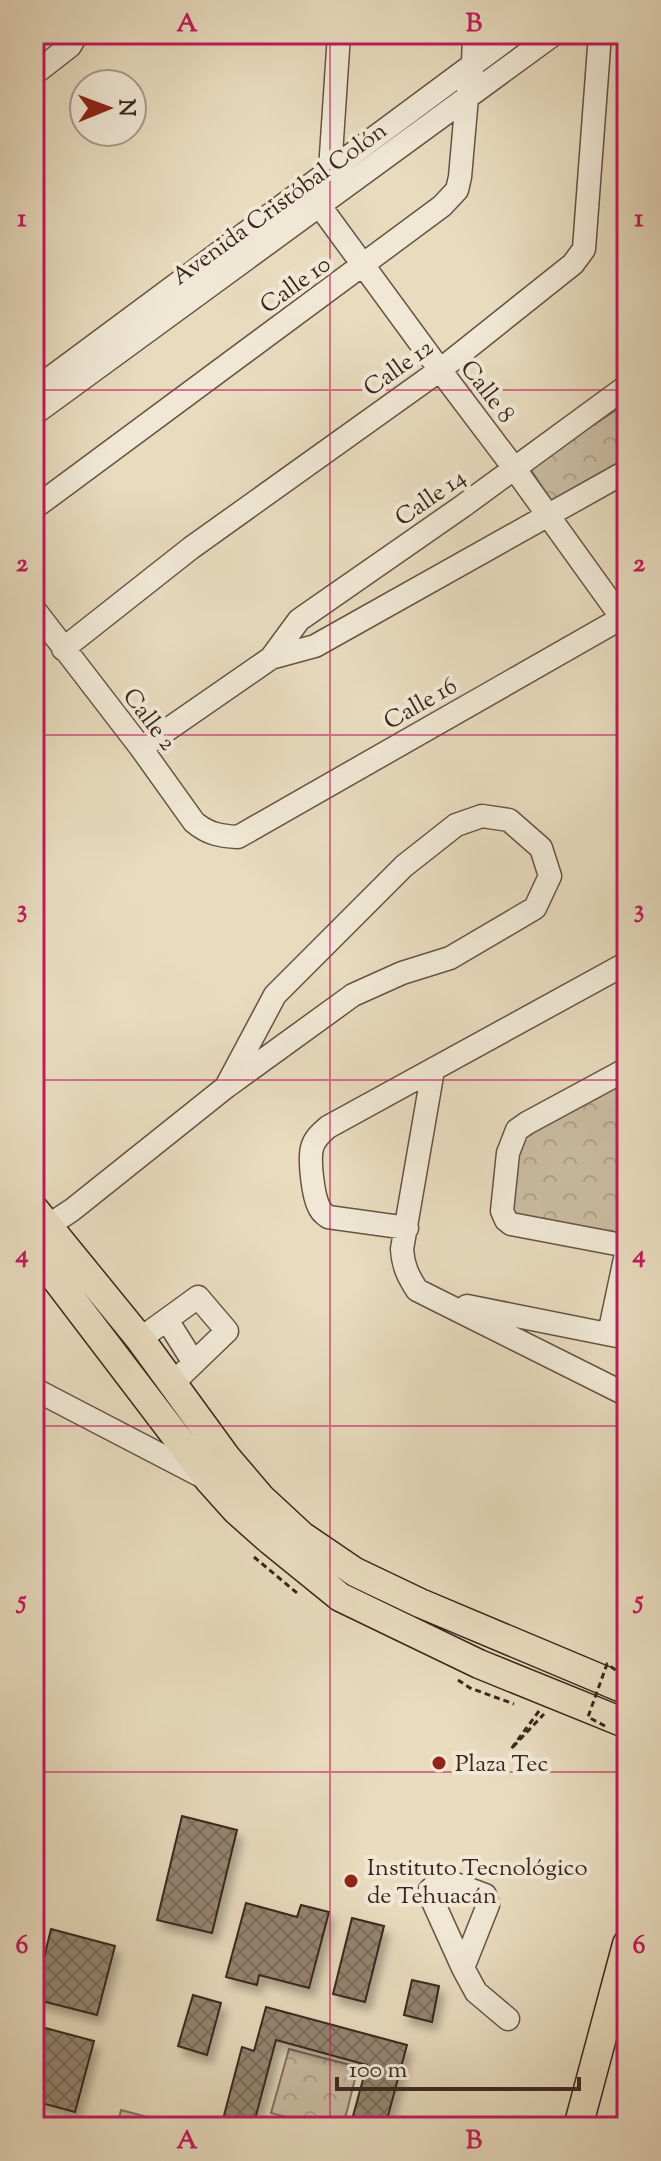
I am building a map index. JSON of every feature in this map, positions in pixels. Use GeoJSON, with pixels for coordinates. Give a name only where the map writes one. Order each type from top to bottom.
{"type":"FeatureCollection","features":[{"type":"Feature","properties":{"kind":"main road"},"geometry":{"type":"LineString","coordinates":[[37,1230],[140,1339],[226,1457],[261,1498],[302,1536],[355,1572],[420,1603],[625,1685],[616,1723],[479,1664],[340,1597],[271,1541],[236,1510],[210,1481],[37,1230]]}},
{"type":"Feature","properties":{"kind":"main road"},"geometry":{"type":"LineString","coordinates":[[578,2127],[627,1944]]}},
{"type":"Feature","properties":{"kind":"street"},"geometry":{"type":"LineString","coordinates":[[34,74],[70,46],[77,34]]}},
{"type":"Feature","properties":{"kind":"street"},"geometry":{"type":"LineString","coordinates":[[336,180],[339,34]]}},
{"type":"Feature","properties":{"kind":"street","name":"Calle 10"},"geometry":{"type":"LineString","coordinates":[[34,508],[364,265],[442,206],[457,190],[474,34]]}},
{"type":"Feature","properties":{"kind":"street","name":"Avenida Cristóbal Colón"},"geometry":{"type":"LineString","coordinates":[[34,414],[128,333],[336,180],[514,34]]}},
{"type":"Feature","properties":{"kind":"street","name":"Avenida Cristóbal Colón"},"geometry":{"type":"LineString","coordinates":[[336,180],[467,97],[554,34]]}},
{"type":"Feature","properties":{"kind":"street","name":"Calle 12"},"geometry":{"type":"LineString","coordinates":[[63,649],[191,548],[440,370],[573,264],[584,249],[600,34]]}},
{"type":"Feature","properties":{"kind":"street","name":"Calle 8"},"geometry":{"type":"LineString","coordinates":[[314,197],[625,620]]}},
{"type":"Feature","properties":{"kind":"street","name":"Avenida Cristóbal Colón"},"geometry":{"type":"LineString","coordinates":[[34,390],[128,333]]}},
{"type":"Feature","properties":{"kind":"street","name":"Calle 14"},"geometry":{"type":"LineString","coordinates":[[141,748],[271,658],[299,620],[627,386]]}},
{"type":"Feature","properties":{"kind":"street","name":"Calle 14"},"geometry":{"type":"LineString","coordinates":[[271,658],[315,646],[627,471]]}},
{"type":"Feature","properties":{"kind":"street","name":"Calle 2"},"geometry":{"type":"LineString","coordinates":[[34,609],[194,822],[205,832],[238,837]]}},
{"type":"Feature","properties":{"kind":"street","name":"Calle 16"},"geometry":{"type":"LineString","coordinates":[[238,837],[625,620]]}},
{"type":"Feature","properties":{"kind":"street"},"geometry":{"type":"LineString","coordinates":[[37,1230],[72,1210],[226,1087],[353,995],[402,973],[450,958],[535,908],[550,876],[541,848],[509,820],[482,816],[456,825],[404,866],[275,995],[226,1087]]}},
{"type":"Feature","properties":{"kind":"street"},"geometry":{"type":"LineString","coordinates":[[407,1228],[328,1217],[320,1210],[312,1164],[312,1147],[318,1137],[328,1127],[627,963]]}},
{"type":"Feature","properties":{"kind":"street"},"geometry":{"type":"LineString","coordinates":[[439,1301],[618,1336],[627,1248],[511,1224],[502,1211],[508,1153],[517,1130],[627,1069]]}},
{"type":"Feature","properties":{"kind":"street"},"geometry":{"type":"LineString","coordinates":[[433,1070],[402,1249],[407,1276],[417,1290],[627,1395]]}},
{"type":"Feature","properties":{"kind":"street"},"geometry":{"type":"LineString","coordinates":[[140,1339],[198,1297],[227,1331],[173,1383]]}},
{"type":"Feature","properties":{"kind":"street"},"geometry":{"type":"LineString","coordinates":[[167,1320],[194,1363]]}},
{"type":"Feature","properties":{"kind":"street"},"geometry":{"type":"LineString","coordinates":[[34,1389],[210,1481]]}},
{"type":"Feature","properties":{"kind":"street"},"geometry":{"type":"LineString","coordinates":[[463,1968],[476,1992],[508,2019]]}},
{"type":"Feature","properties":{"kind":"street"},"geometry":{"type":"LineString","coordinates":[[601,2042],[627,1981]]}},
{"type":"Feature","properties":{"kind":"path"},"geometry":{"type":"LineString","coordinates":[[616,1723],[588,1717],[607,1664],[625,1685]]}},
{"type":"Feature","properties":{"kind":"green space"},"geometry":{"type":"Polygon","coordinates":[[[627,403],[627,462],[554,505],[529,467],[627,403]]]}},
{"type":"Feature","properties":{"kind":"green space"},"geometry":{"type":"Polygon","coordinates":[[[627,1075],[627,1221],[623,1240],[509,1216],[522,1131],[627,1075]]]}},
{"type":"Feature","properties":{"kind":"green space"},"geometry":{"type":"Polygon","coordinates":[[[289,2049],[358,2067],[343,2127],[324,2127],[271,2113],[289,2049]]]}},
{"type":"Feature","properties":{"kind":"green space"},"geometry":{"type":"Polygon","coordinates":[[[121,2110],[185,2127],[117,2127],[121,2110]]]}},
{"type":"Feature","properties":{"kind":"building"},"geometry":{"type":"Polygon","coordinates":[[[182,1816],[237,1830],[212,1933],[157,1920],[182,1816]]]}},
{"type":"Feature","properties":{"kind":"building"},"geometry":{"type":"Polygon","coordinates":[[[246,1903],[297,1917],[301,1905],[329,1912],[309,1988],[259,1975],[257,1985],[226,1977],[246,1903]]]}},
{"type":"Feature","properties":{"kind":"building"},"geometry":{"type":"Polygon","coordinates":[[[352,1918],[384,1926],[365,2002],[333,1994],[352,1918]]]}},
{"type":"Feature","properties":{"kind":"building"},"geometry":{"type":"Polygon","coordinates":[[[51,1929],[115,1946],[97,2015],[34,1999],[51,1929]]]}},
{"type":"Feature","properties":{"kind":"building"},"geometry":{"type":"Polygon","coordinates":[[[412,1980],[439,1986],[432,2022],[404,2015],[412,1980]]]}},
{"type":"Feature","properties":{"kind":"building"},"geometry":{"type":"Polygon","coordinates":[[[193,1995],[221,2003],[207,2055],[178,2046],[193,1995]]]}},
{"type":"Feature","properties":{"kind":"building"},"geometry":{"type":"Polygon","coordinates":[[[266,2007],[407,2045],[385,2127],[350,2127],[367,2065],[276,2040],[253,2127],[221,2127],[242,2047],[254,2051],[266,2007]]]}},
{"type":"Feature","properties":{"kind":"building"},"geometry":{"type":"Polygon","coordinates":[[[34,2025],[94,2041],[75,2112],[34,2101],[34,2025]]]}},
{"type":"Feature","properties":{"kind":"place","name":"Plaza Tec"},"geometry":{"type":"Point","coordinates":[439,1763]}},
{"type":"Feature","properties":{"kind":"place","name":"Instituto Tecnológico de Tehuacán"},"geometry":{"type":"Point","coordinates":[351,1881]}}]}
